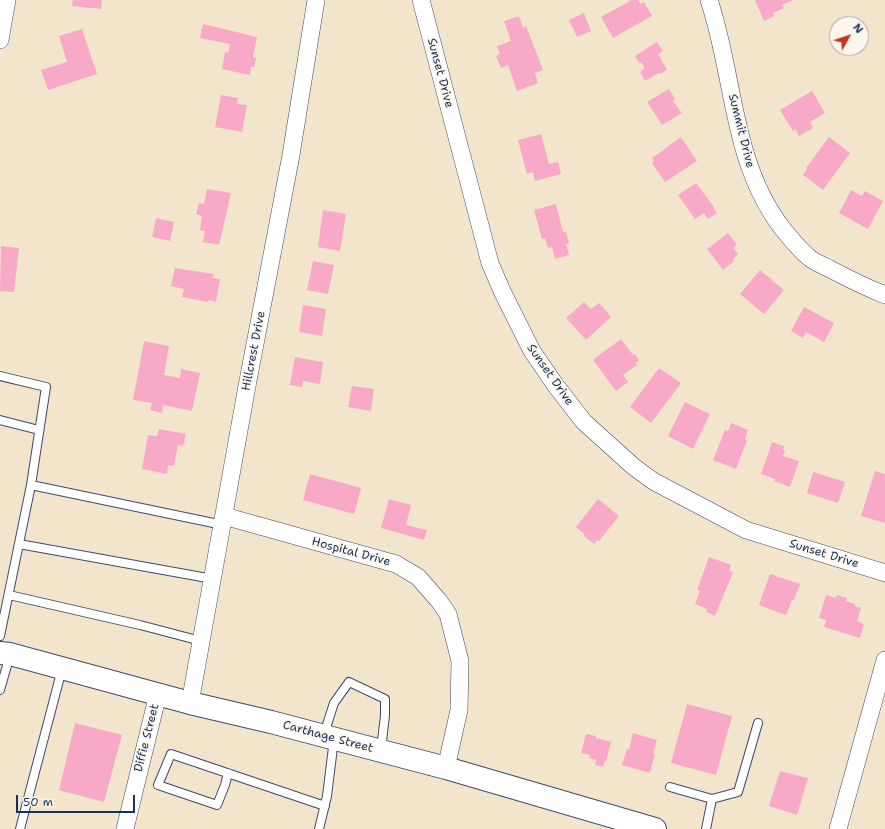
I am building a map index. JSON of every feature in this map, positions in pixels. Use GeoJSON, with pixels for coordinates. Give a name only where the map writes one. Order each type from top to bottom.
{"type":"FeatureCollection","features":[{"type":"Feature","properties":{"kind":"main road","name":"Carthage Street"},"geometry":{"type":"LineString","coordinates":[[3,648],[62,668],[190,703],[271,722],[446,768],[655,829]]}},
{"type":"Feature","properties":{"kind":"street"},"geometry":{"type":"LineString","coordinates":[[0,40],[7,0]]}},
{"type":"Feature","properties":{"kind":"street","name":"Hillcrest Drive"},"geometry":{"type":"LineString","coordinates":[[190,703],[291,154],[316,0]]}},
{"type":"Feature","properties":{"kind":"street","name":"Sunset Drive"},"geometry":{"type":"LineString","coordinates":[[421,0],[490,263],[502,291],[532,351],[556,386],[584,422],[634,467],[653,481],[746,530],[885,573]]}},
{"type":"Feature","properties":{"kind":"street","name":"Summit Drive"},"geometry":{"type":"LineString","coordinates":[[709,0],[717,23],[724,66],[744,154],[755,182],[772,215],[792,240],[811,259],[858,285],[885,294]]}},
{"type":"Feature","properties":{"kind":"street","name":"Hospital Drive"},"geometry":{"type":"LineString","coordinates":[[223,521],[396,564],[418,577],[429,588],[448,614],[460,661],[459,710],[446,768]]}},
{"type":"Feature","properties":{"kind":"street"},"geometry":{"type":"LineString","coordinates":[[838,829],[885,660]]}},
{"type":"Feature","properties":{"kind":"street","name":"Diffie Street"},"geometry":{"type":"LineString","coordinates":[[124,829],[158,694]]}},
{"type":"Feature","properties":{"kind":"lane"},"geometry":{"type":"LineString","coordinates":[[0,376],[46,387],[31,485],[9,595],[0,690]]}},
{"type":"Feature","properties":{"kind":"lane"},"geometry":{"type":"LineString","coordinates":[[0,420],[39,430]]}},
{"type":"Feature","properties":{"kind":"lane"},"geometry":{"type":"LineString","coordinates":[[31,485],[223,521]]}},
{"type":"Feature","properties":{"kind":"lane"},"geometry":{"type":"LineString","coordinates":[[19,544],[213,579]]}},
{"type":"Feature","properties":{"kind":"lane"},"geometry":{"type":"LineString","coordinates":[[9,595],[140,625],[202,642]]}},
{"type":"Feature","properties":{"kind":"lane"},"geometry":{"type":"LineString","coordinates":[[20,829],[62,668]]}},
{"type":"Feature","properties":{"kind":"lane"},"geometry":{"type":"LineString","coordinates":[[319,829],[327,796],[329,737],[334,703],[349,682],[386,699],[381,751]]}},
{"type":"Feature","properties":{"kind":"lane"},"geometry":{"type":"LineString","coordinates":[[670,787],[712,799],[738,792],[758,723]]}},
{"type":"Feature","properties":{"kind":"lane"},"geometry":{"type":"LineString","coordinates":[[228,773],[217,805],[158,785],[171,754],[228,773],[325,806]]}},
{"type":"Feature","properties":{"kind":"lane"},"geometry":{"type":"LineString","coordinates":[[706,829],[712,799]]}},
{"type":"Feature","properties":{"kind":"building"},"geometry":{"type":"Polygon","coordinates":[[[73,0],[102,0],[101,9],[72,6],[73,0]]]}},
{"type":"Feature","properties":{"kind":"building"},"geometry":{"type":"Polygon","coordinates":[[[632,0],[638,0],[641,4],[644,2],[652,16],[613,38],[601,17],[632,0]]]}},
{"type":"Feature","properties":{"kind":"building"},"geometry":{"type":"Polygon","coordinates":[[[755,0],[794,0],[782,5],[784,8],[773,13],[774,16],[764,21],[755,0]]]}},
{"type":"Feature","properties":{"kind":"building"},"geometry":{"type":"Polygon","coordinates":[[[584,13],[591,31],[577,37],[569,20],[584,13]]]}},
{"type":"Feature","properties":{"kind":"building"},"geometry":{"type":"Polygon","coordinates":[[[519,16],[523,28],[526,26],[543,70],[535,73],[538,83],[517,91],[508,65],[501,68],[496,56],[500,54],[497,46],[511,41],[504,21],[519,16]]]}},
{"type":"Feature","properties":{"kind":"building"},"geometry":{"type":"Polygon","coordinates":[[[203,24],[257,37],[253,57],[256,58],[254,67],[251,67],[250,75],[222,69],[225,52],[228,53],[230,44],[200,38],[203,24]]]}},
{"type":"Feature","properties":{"kind":"building"},"geometry":{"type":"Polygon","coordinates":[[[82,29],[97,74],[48,90],[41,70],[67,62],[59,36],[82,29]]]}},
{"type":"Feature","properties":{"kind":"building"},"geometry":{"type":"Polygon","coordinates":[[[657,42],[663,51],[658,54],[667,70],[645,81],[640,72],[645,68],[641,62],[639,63],[635,56],[657,42]]]}},
{"type":"Feature","properties":{"kind":"building"},"geometry":{"type":"Polygon","coordinates":[[[669,89],[675,99],[673,101],[682,113],[662,125],[647,102],[669,89]]]}},
{"type":"Feature","properties":{"kind":"building"},"geometry":{"type":"Polygon","coordinates":[[[812,91],[825,113],[810,122],[813,128],[799,136],[795,129],[793,131],[780,110],[812,91]]]}},
{"type":"Feature","properties":{"kind":"building"},"geometry":{"type":"Polygon","coordinates":[[[221,95],[238,98],[237,104],[247,105],[242,132],[215,127],[221,95]]]}},
{"type":"Feature","properties":{"kind":"building"},"geometry":{"type":"Polygon","coordinates":[[[541,134],[549,164],[558,162],[561,174],[535,181],[533,172],[527,174],[518,140],[541,134]]]}},
{"type":"Feature","properties":{"kind":"building"},"geometry":{"type":"Polygon","coordinates":[[[681,137],[697,161],[665,182],[652,163],[654,161],[652,158],[681,137]]]}},
{"type":"Feature","properties":{"kind":"building"},"geometry":{"type":"Polygon","coordinates":[[[829,137],[850,153],[823,190],[803,175],[807,169],[806,168],[829,137]]]}},
{"type":"Feature","properties":{"kind":"building"},"geometry":{"type":"Polygon","coordinates":[[[696,183],[717,213],[708,219],[704,213],[695,219],[678,195],[696,183]]]}},
{"type":"Feature","properties":{"kind":"building"},"geometry":{"type":"Polygon","coordinates":[[[207,189],[231,193],[219,245],[203,242],[205,231],[200,230],[202,216],[196,214],[199,203],[204,204],[207,189]]]}},
{"type":"Feature","properties":{"kind":"building"},"geometry":{"type":"Polygon","coordinates":[[[851,190],[862,196],[865,191],[883,201],[868,229],[839,213],[851,190]]]}},
{"type":"Feature","properties":{"kind":"building"},"geometry":{"type":"Polygon","coordinates":[[[556,204],[563,232],[566,232],[569,243],[566,244],[569,255],[555,259],[552,247],[548,248],[545,238],[542,239],[534,210],[556,204]]]}},
{"type":"Feature","properties":{"kind":"building"},"geometry":{"type":"Polygon","coordinates":[[[323,210],[346,214],[340,251],[318,247],[323,210]]]}},
{"type":"Feature","properties":{"kind":"building"},"geometry":{"type":"Polygon","coordinates":[[[156,218],[174,222],[170,241],[152,237],[156,218]]]}},
{"type":"Feature","properties":{"kind":"building"},"geometry":{"type":"Polygon","coordinates":[[[728,233],[737,245],[733,248],[738,254],[733,259],[734,261],[723,270],[707,249],[728,233]]]}},
{"type":"Feature","properties":{"kind":"building"},"geometry":{"type":"Polygon","coordinates":[[[1,246],[19,248],[14,292],[0,291],[1,246]]]}},
{"type":"Feature","properties":{"kind":"building"},"geometry":{"type":"Polygon","coordinates":[[[313,261],[334,265],[328,294],[307,290],[313,261]]]}},
{"type":"Feature","properties":{"kind":"building"},"geometry":{"type":"Polygon","coordinates":[[[175,268],[214,274],[213,278],[220,279],[216,302],[182,297],[184,289],[171,286],[175,268]]]}},
{"type":"Feature","properties":{"kind":"building"},"geometry":{"type":"Polygon","coordinates":[[[760,270],[784,290],[764,314],[740,294],[760,270]]]}},
{"type":"Feature","properties":{"kind":"building"},"geometry":{"type":"Polygon","coordinates":[[[584,302],[591,309],[599,303],[611,317],[586,340],[566,318],[584,302]]]}},
{"type":"Feature","properties":{"kind":"building"},"geometry":{"type":"Polygon","coordinates":[[[303,305],[326,309],[322,336],[299,332],[303,305]]]}},
{"type":"Feature","properties":{"kind":"building"},"geometry":{"type":"Polygon","coordinates":[[[804,307],[834,323],[824,342],[806,332],[803,338],[791,331],[804,307]]]}},
{"type":"Feature","properties":{"kind":"building"},"geometry":{"type":"Polygon","coordinates":[[[621,339],[633,355],[635,354],[639,361],[635,363],[637,365],[623,375],[628,382],[616,391],[593,360],[621,339]]]}},
{"type":"Feature","properties":{"kind":"building"},"geometry":{"type":"Polygon","coordinates":[[[144,341],[169,346],[164,375],[180,378],[181,369],[200,373],[192,411],[163,405],[162,413],[150,410],[152,403],[133,400],[144,341]]]}},
{"type":"Feature","properties":{"kind":"building"},"geometry":{"type":"Polygon","coordinates":[[[295,357],[323,362],[320,384],[303,381],[302,387],[290,385],[295,357]]]}},
{"type":"Feature","properties":{"kind":"building"},"geometry":{"type":"Polygon","coordinates":[[[659,368],[681,383],[651,423],[630,407],[659,368]]]}},
{"type":"Feature","properties":{"kind":"building"},"geometry":{"type":"Polygon","coordinates":[[[352,386],[374,389],[371,411],[348,407],[352,386]]]}},
{"type":"Feature","properties":{"kind":"building"},"geometry":{"type":"Polygon","coordinates":[[[685,402],[710,414],[693,449],[668,436],[685,402]]]}},
{"type":"Feature","properties":{"kind":"building"},"geometry":{"type":"Polygon","coordinates":[[[731,423],[748,430],[745,439],[747,440],[736,469],[713,460],[725,430],[728,431],[731,423]]]}},
{"type":"Feature","properties":{"kind":"building"},"geometry":{"type":"Polygon","coordinates":[[[159,429],[186,434],[183,446],[178,445],[174,466],[168,465],[167,474],[142,469],[148,435],[157,436],[159,429]]]}},
{"type":"Feature","properties":{"kind":"building"},"geometry":{"type":"Polygon","coordinates":[[[772,442],[784,446],[783,450],[785,451],[783,456],[799,461],[790,487],[761,474],[772,442]]]}},
{"type":"Feature","properties":{"kind":"building"},"geometry":{"type":"Polygon","coordinates":[[[875,471],[885,474],[885,523],[861,516],[875,471]]]}},
{"type":"Feature","properties":{"kind":"building"},"geometry":{"type":"Polygon","coordinates":[[[813,472],[845,482],[838,503],[807,493],[813,472]]]}},
{"type":"Feature","properties":{"kind":"building"},"geometry":{"type":"Polygon","coordinates":[[[310,474],[361,488],[354,514],[303,500],[310,474]]]}},
{"type":"Feature","properties":{"kind":"building"},"geometry":{"type":"Polygon","coordinates":[[[389,499],[411,505],[406,525],[427,530],[424,540],[381,528],[389,499]]]}},
{"type":"Feature","properties":{"kind":"building"},"geometry":{"type":"Polygon","coordinates":[[[598,499],[619,516],[599,541],[597,540],[594,544],[576,527],[598,499]]]}},
{"type":"Feature","properties":{"kind":"building"},"geometry":{"type":"Polygon","coordinates":[[[709,557],[731,565],[729,571],[733,572],[715,616],[706,612],[707,609],[695,604],[700,591],[697,590],[709,557]]]}},
{"type":"Feature","properties":{"kind":"building"},"geometry":{"type":"Polygon","coordinates":[[[770,574],[800,584],[786,615],[759,605],[770,574]]]}},
{"type":"Feature","properties":{"kind":"building"},"geometry":{"type":"Polygon","coordinates":[[[826,595],[836,598],[837,595],[847,598],[846,601],[861,608],[857,621],[864,624],[860,638],[824,627],[826,620],[819,618],[826,595]]]}},
{"type":"Feature","properties":{"kind":"building"},"geometry":{"type":"Polygon","coordinates":[[[687,704],[732,716],[716,775],[671,763],[687,704]]]}},
{"type":"Feature","properties":{"kind":"building"},"geometry":{"type":"Polygon","coordinates":[[[75,723],[122,735],[104,802],[59,790],[75,723]]]}},
{"type":"Feature","properties":{"kind":"building"},"geometry":{"type":"Polygon","coordinates":[[[633,733],[657,740],[653,753],[655,754],[650,773],[622,765],[627,749],[629,750],[633,733]]]}},
{"type":"Feature","properties":{"kind":"building"},"geometry":{"type":"Polygon","coordinates":[[[586,734],[611,742],[603,767],[595,765],[596,760],[589,758],[590,755],[581,753],[586,734]]]}},
{"type":"Feature","properties":{"kind":"building"},"geometry":{"type":"Polygon","coordinates":[[[780,771],[808,778],[797,815],[769,806],[780,771]]]}}]}
